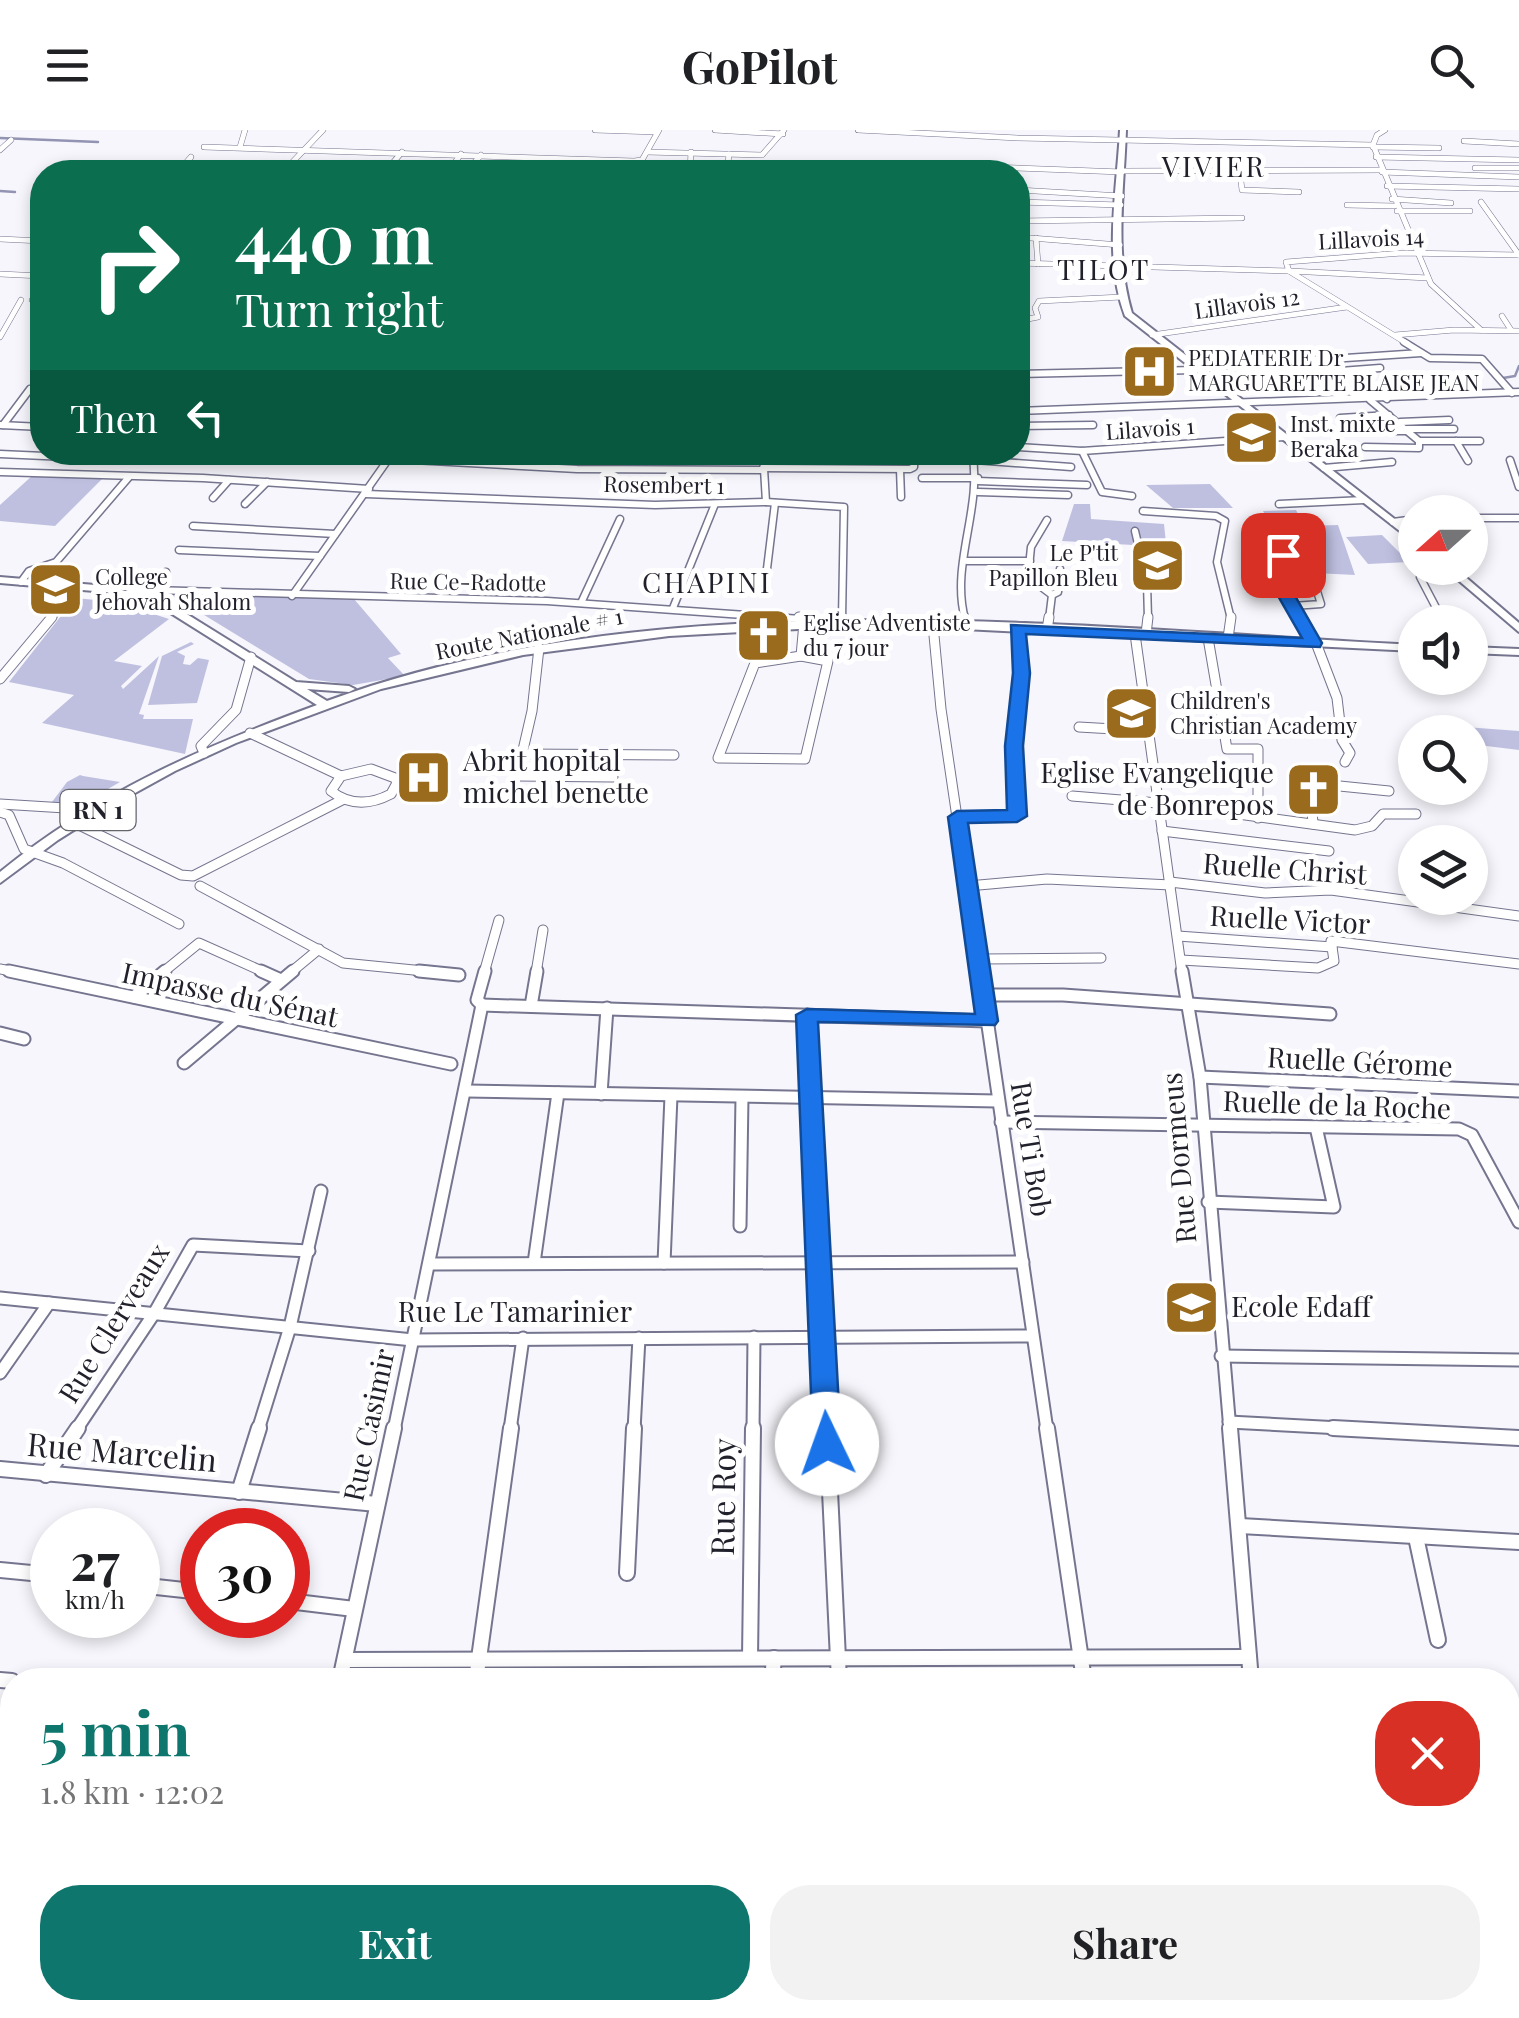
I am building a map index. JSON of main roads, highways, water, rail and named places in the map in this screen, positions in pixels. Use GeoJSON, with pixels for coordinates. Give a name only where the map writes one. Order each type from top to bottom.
{"type":"FeatureCollection","features":[{"type":"Feature","properties":{"kind":"main road"},"geometry":{"type":"LineString","coordinates":[[1122,134],[1120,268],[1128,314],[1398,526]]}},
{"type":"Feature","properties":{"kind":"main road"},"geometry":{"type":"LineString","coordinates":[[0,580],[128,594],[179,612],[322,704]]}},
{"type":"Feature","properties":{"kind":"main road"},"geometry":{"type":"LineString","coordinates":[[1470,585],[1516,623]]}},
{"type":"Feature","properties":{"kind":"main road","name":"Route Nationale # 1"},"geometry":{"type":"LineString","coordinates":[[0,879],[75,823],[204,753],[277,721],[369,688],[539,648],[670,630],[804,623],[933,624],[1398,647]]}},
{"type":"Feature","properties":{"kind":"main road"},"geometry":{"type":"LineString","coordinates":[[1488,651],[1519,652]]}},
{"type":"Feature","properties":{"kind":"main road"},"geometry":{"type":"LineString","coordinates":[[294,684],[341,690],[369,688]]}},
{"type":"Feature","properties":{"kind":"main road"},"geometry":{"type":"LineString","coordinates":[[277,721],[300,699],[294,684]]}},
{"type":"Feature","properties":{"kind":"waterway"},"geometry":{"type":"LineString","coordinates":[[0,138],[98,142]]}},
{"type":"Feature","properties":{"kind":"waterway"},"geometry":{"type":"LineString","coordinates":[[0,191],[15,192]]}},
{"type":"Feature","properties":{"kind":"waterway"},"geometry":{"type":"LineString","coordinates":[[1503,378],[1515,376],[1519,366]]}},
{"type":"Feature","properties":{"kind":"place","name":"PEDIATERIE Dr MARGUARETTE BLAISE JEAN"},"geometry":{"type":"Point","coordinates":[1149,371]}},
{"type":"Feature","properties":{"kind":"place","name":"Inst. mixte Beraka"},"geometry":{"type":"Point","coordinates":[1251,437]}},
{"type":"Feature","properties":{"kind":"place","name":"Le P'tit Papillon Bleu"},"geometry":{"type":"Point","coordinates":[1157,566]}},
{"type":"Feature","properties":{"kind":"place","name":"College Jehovah Shalom"},"geometry":{"type":"Point","coordinates":[56,590]}},
{"type":"Feature","properties":{"kind":"place","name":"Eglise Adventiste du 7 jour"},"geometry":{"type":"Point","coordinates":[764,636]}},
{"type":"Feature","properties":{"kind":"place","name":"Children's Christian Academy"},"geometry":{"type":"Point","coordinates":[1131,714]}},
{"type":"Feature","properties":{"kind":"place","name":"Abrit hopital michel benette"},"geometry":{"type":"Point","coordinates":[424,777]}},
{"type":"Feature","properties":{"kind":"place","name":"Eglise Evangelique de Bonrepos"},"geometry":{"type":"Point","coordinates":[1313,789]}},
{"type":"Feature","properties":{"kind":"place","name":"Ecole Edaff"},"geometry":{"type":"Point","coordinates":[1192,1307]}},
{"type":"Feature","properties":{"kind":"district","name":"VIVIER"},"geometry":{"type":"Point","coordinates":[1214,167]}},
{"type":"Feature","properties":{"kind":"district","name":"TILOT"},"geometry":{"type":"Point","coordinates":[1104,270]}},
{"type":"Feature","properties":{"kind":"district","name":"CHAPINI"},"geometry":{"type":"Point","coordinates":[707,583]}}]}
